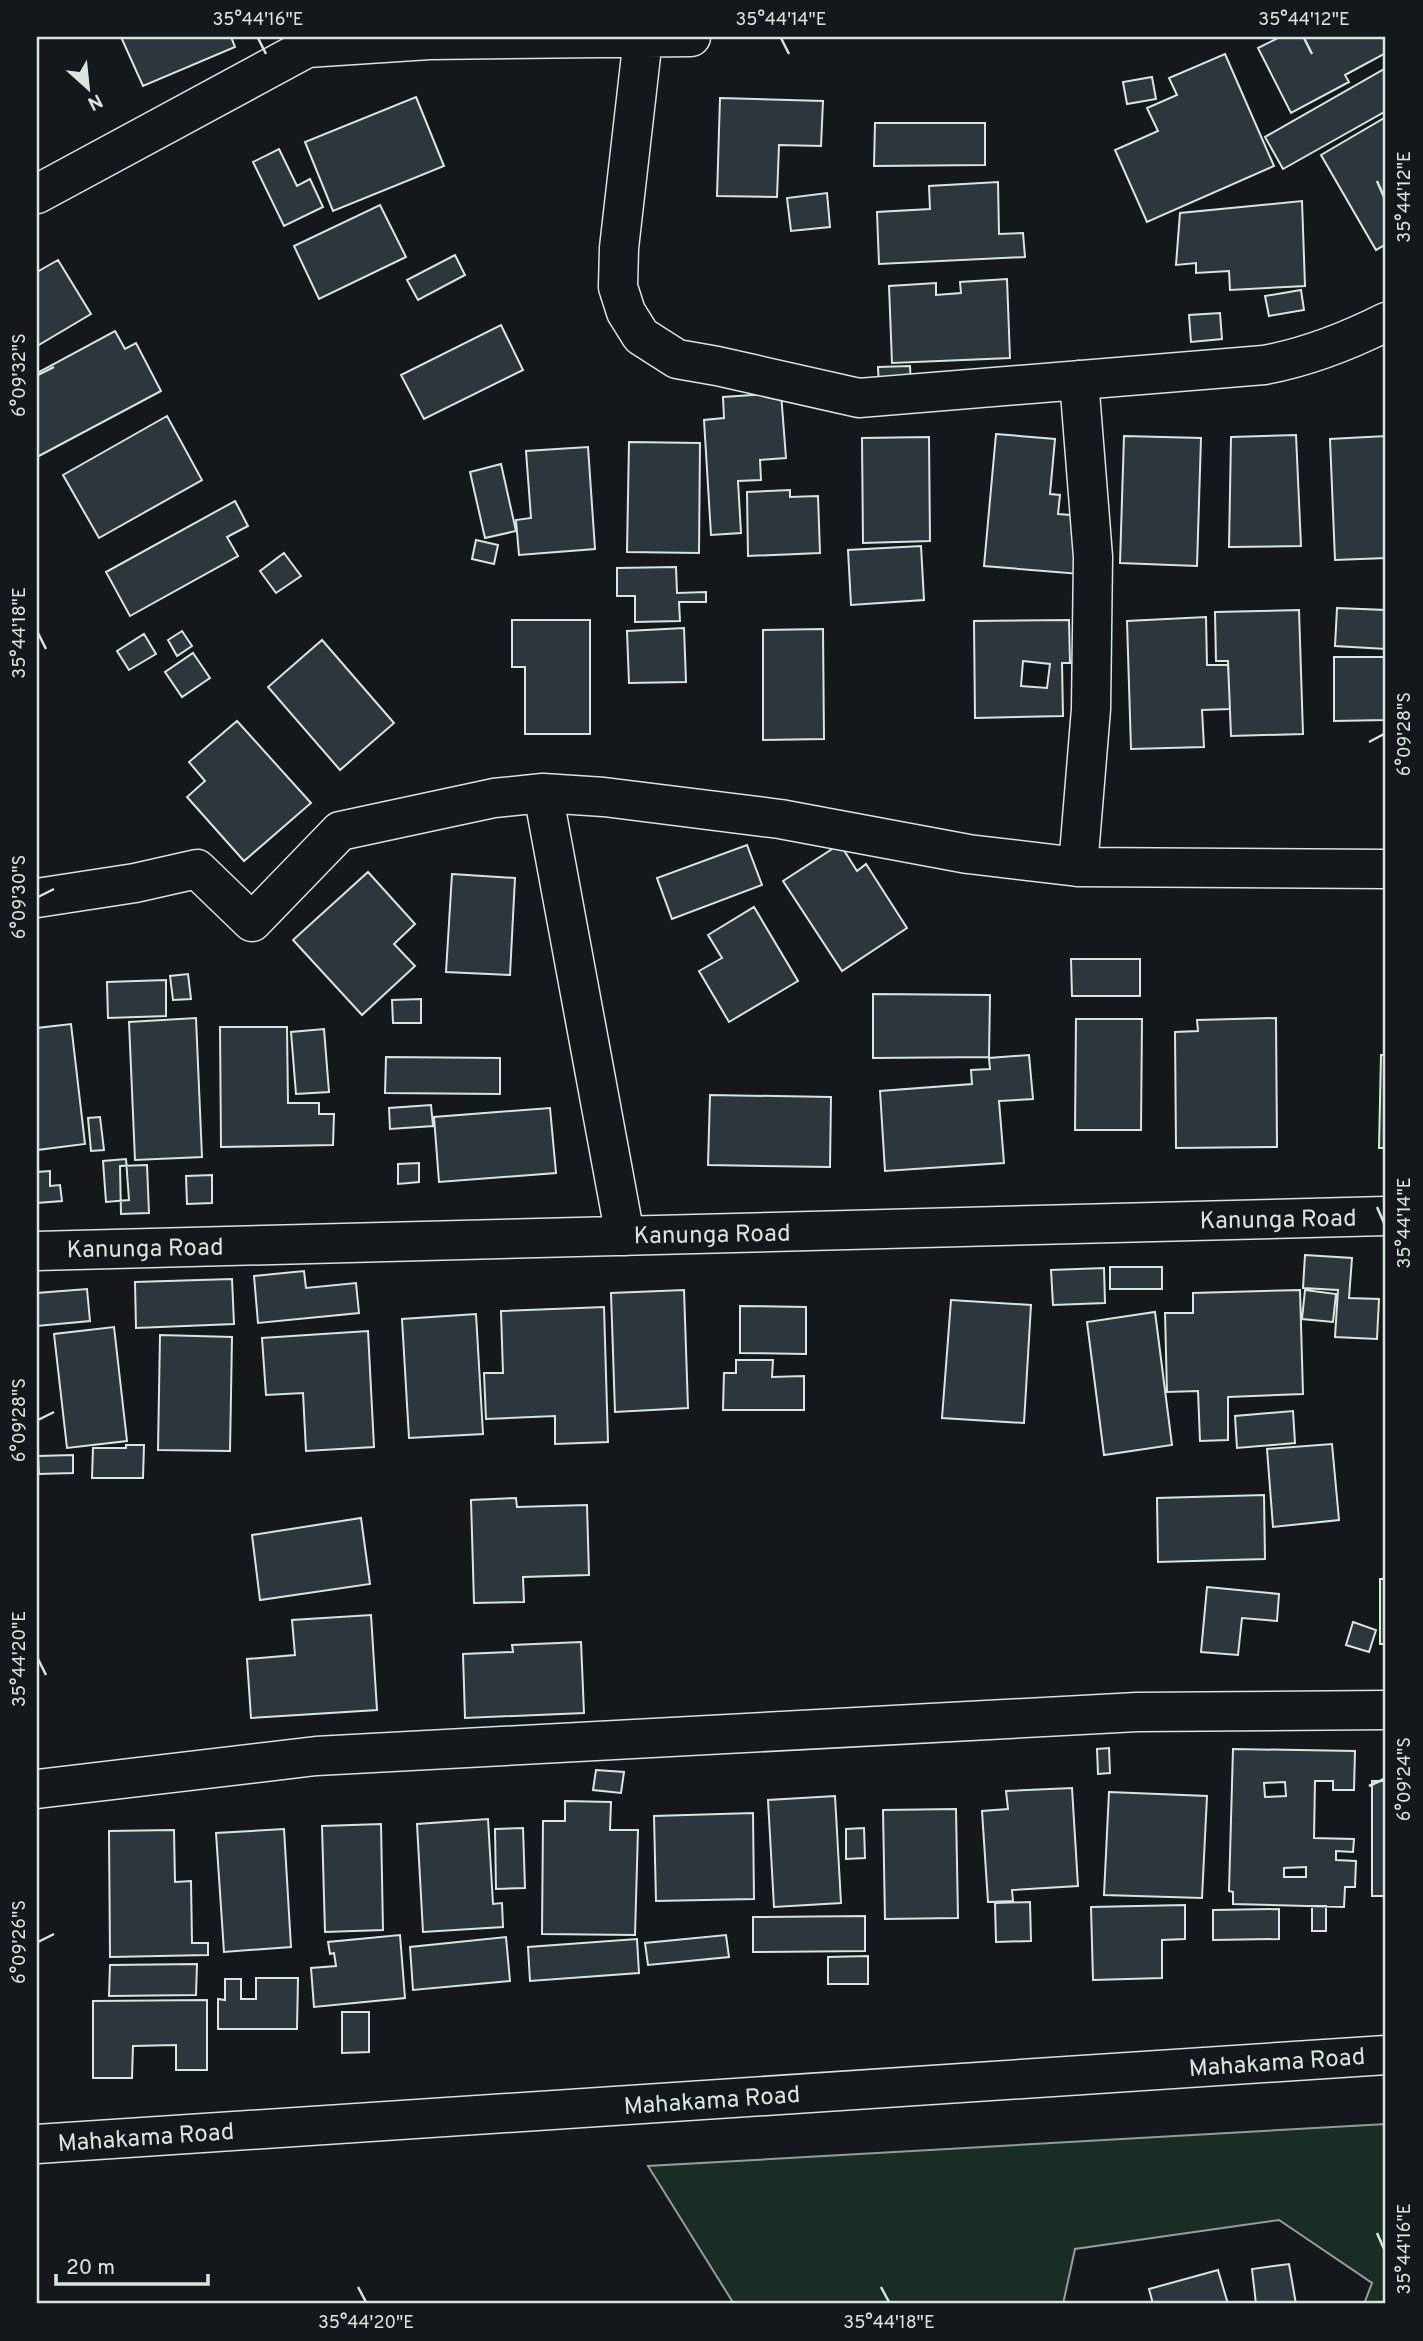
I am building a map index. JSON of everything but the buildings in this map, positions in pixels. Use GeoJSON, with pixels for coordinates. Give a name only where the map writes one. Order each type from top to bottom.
{"type":"FeatureCollection","features":[{"type":"Feature","properties":{"kind":"street"},"geometry":{"type":"LineString","coordinates":[[37,194],[310,42],[691,37]]}},
{"type":"Feature","properties":{"kind":"street"},"geometry":{"type":"LineString","coordinates":[[643,38],[619,248],[618,287],[626,312],[641,336],[677,359],[859,398],[1264,365],[1297,359],[1329,348],[1386,322]]}},
{"type":"Feature","properties":{"kind":"street"},"geometry":{"type":"LineString","coordinates":[[1078,867],[1091,709],[1093,557],[1079,380]]}},
{"type":"Feature","properties":{"kind":"street"},"geometry":{"type":"LineString","coordinates":[[543,793],[625,1236]]}},
{"type":"Feature","properties":{"kind":"street"},"geometry":{"type":"LineString","coordinates":[[37,898],[135,883],[197,869],[252,922],[340,831],[494,798],[543,793],[604,797],[780,819],[968,854],[1078,867],[1386,869]]}},
{"type":"Feature","properties":{"kind":"street","name":"Kanunga Road"},"geometry":{"type":"LineString","coordinates":[[37,1251],[1386,1216]]}},
{"type":"Feature","properties":{"kind":"street"},"geometry":{"type":"LineString","coordinates":[[37,1789],[316,1756],[1137,1712],[1386,1710]]}},
{"type":"Feature","properties":{"kind":"street","name":"Mahakama Road"},"geometry":{"type":"LineString","coordinates":[[37,2144],[1386,2055]]}},
{"type":"Feature","properties":{"kind":"green space"},"geometry":{"type":"Polygon","coordinates":[[[1386,2124],[1386,2304],[1364,2304],[1372,2283],[1279,2220],[1075,2249],[1063,2304],[734,2304],[648,2166],[1386,2124]]]}}]}
